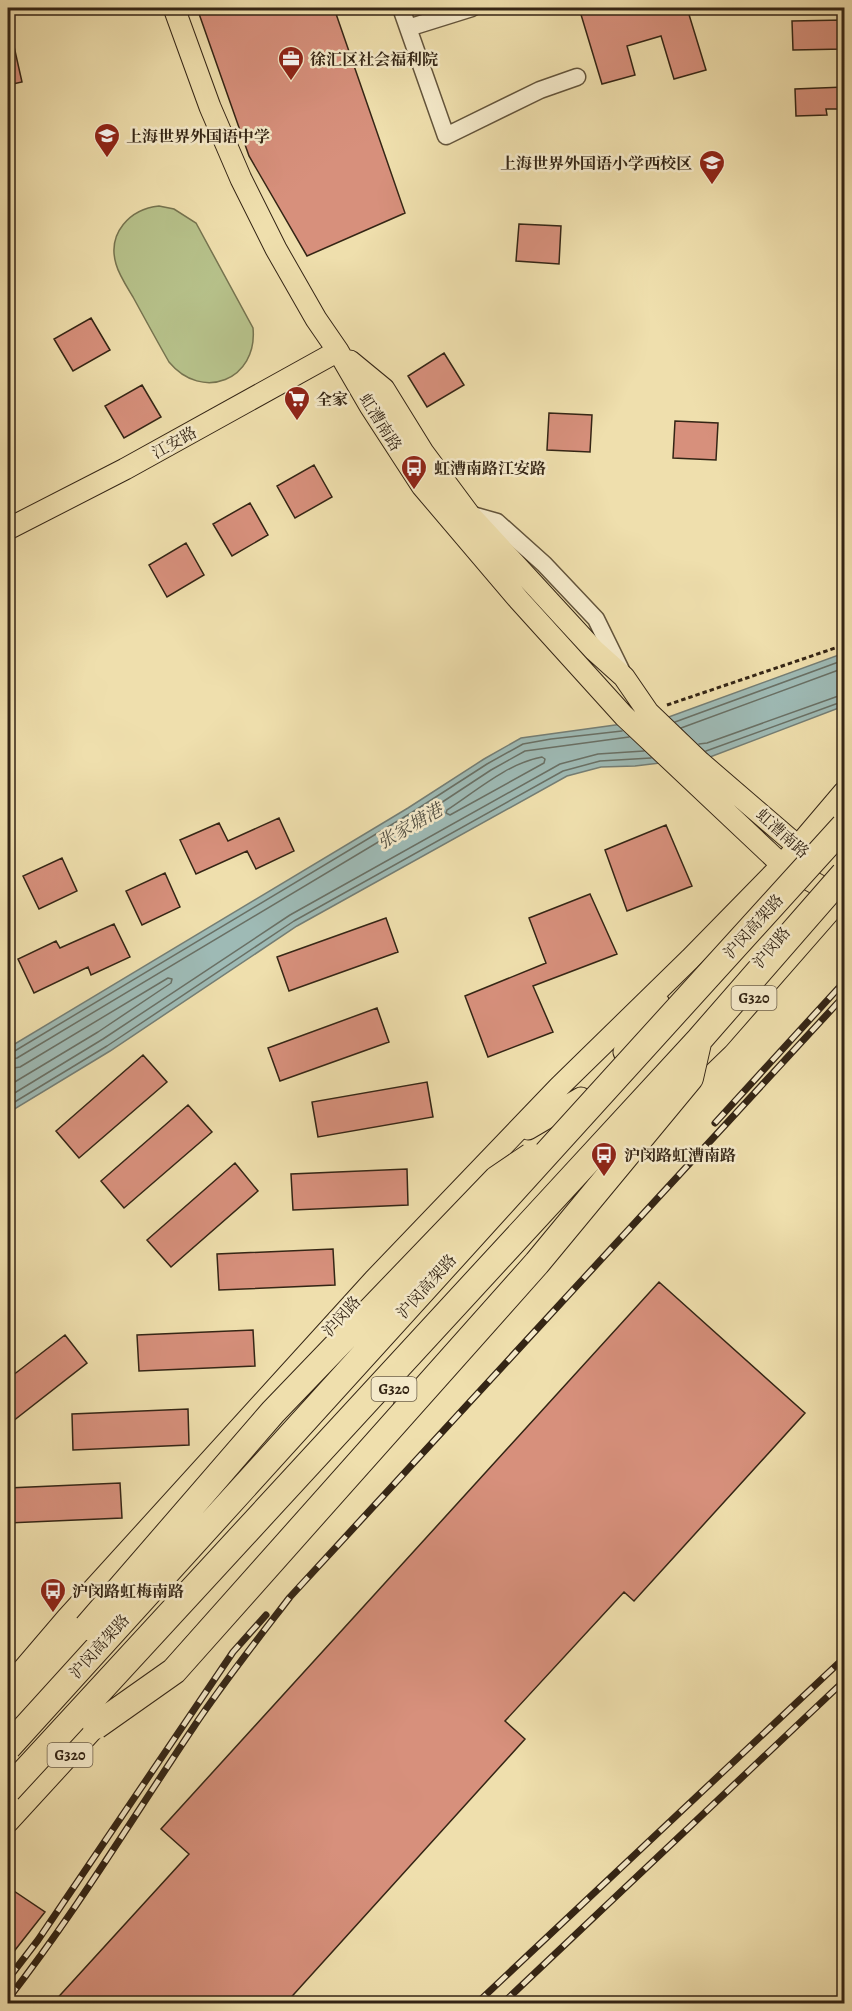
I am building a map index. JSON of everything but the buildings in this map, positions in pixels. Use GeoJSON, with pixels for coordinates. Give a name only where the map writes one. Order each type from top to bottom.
{"type":"FeatureCollection","features":[{"type":"Feature","properties":{"kind":"highway","name":"沪闵高架路"},"geometry":{"type":"LineString","coordinates":[[8,1747],[844,826]]}},
{"type":"Feature","properties":{"kind":"highway","name":"沪闵高架路"},"geometry":{"type":"LineString","coordinates":[[8,1790],[699,1040],[836,887]]}},
{"type":"Feature","properties":{"kind":"highway"},"geometry":{"type":"LineString","coordinates":[[96,1726],[174,1671],[537,1263],[690,1078],[699,1040]]}},
{"type":"Feature","properties":{"kind":"highway"},"geometry":{"type":"LineString","coordinates":[[8,1716],[58,1661],[92,1634],[273,1412],[497,1179],[566,1132]]}},
{"type":"Feature","properties":{"kind":"main road","name":"虹漕南路"},"geometry":{"type":"LineString","coordinates":[[174,8],[210,107],[241,179],[304,299],[422,486],[519,600],[624,716],[788,869],[836,887]]}},
{"type":"Feature","properties":{"kind":"main road","name":"虹漕南路"},"geometry":{"type":"LineString","coordinates":[[338,351],[384,389],[423,452],[469,514],[594,650],[624,677],[648,712],[700,762],[804,851],[836,887]]}},
{"type":"Feature","properties":{"kind":"main road","name":"江安路"},"geometry":{"type":"LineString","coordinates":[[8,529],[125,469],[338,351]]}},
{"type":"Feature","properties":{"kind":"main road","name":"沪闵路"},"geometry":{"type":"LineString","coordinates":[[804,851],[844,792]]}},
{"type":"Feature","properties":{"kind":"main road","name":"沪闵路"},"geometry":{"type":"LineString","coordinates":[[8,1740],[92,1634],[624,1052],[804,851],[844,815]]}},
{"type":"Feature","properties":{"kind":"main road","name":"沪闵路"},"geometry":{"type":"LineString","coordinates":[[8,1822],[661,1093],[704,1028],[836,887],[844,862]]}},
{"type":"Feature","properties":{"kind":"main road","name":"沪闵路"},"geometry":{"type":"LineString","coordinates":[[8,1687],[67,1618],[366,1289],[506,1141],[558,1087],[690,959],[788,869]]}},
{"type":"Feature","properties":{"kind":"main road","name":"沪闵路"},"geometry":{"type":"LineString","coordinates":[[624,1052],[690,959]]}},
{"type":"Feature","properties":{"kind":"main road"},"geometry":{"type":"LineString","coordinates":[[506,1141],[581,1098]]}},
{"type":"Feature","properties":{"kind":"main road"},"geometry":{"type":"LineString","coordinates":[[8,1795],[92,1713],[129,1685]]}},
{"type":"Feature","properties":{"kind":"street"},"geometry":{"type":"LineString","coordinates":[[401,8],[446,136],[540,90],[577,77]]}},
{"type":"Feature","properties":{"kind":"street"},"geometry":{"type":"LineString","coordinates":[[408,28],[472,8]]}},
{"type":"Feature","properties":{"kind":"path"},"geometry":{"type":"LineString","coordinates":[[648,712],[844,645]]}},
{"type":"Feature","properties":{"kind":"green space"},"geometry":{"type":"Polygon","coordinates":[[[159,206],[174,209],[196,223],[253,328],[252,346],[247,361],[237,372],[225,379],[211,383],[197,381],[182,374],[169,362],[117,268],[114,253],[115,242],[123,224],[139,212],[159,206]]]}},
{"type":"Feature","properties":{"kind":"water","name":"张家塘港"},"geometry":{"type":"Polygon","coordinates":[[[844,653],[844,706],[710,757],[635,766],[601,767],[567,776],[297,926],[110,1051],[8,1113],[8,1048],[521,738],[666,718],[844,653]]]}},
{"type":"Feature","properties":{"kind":"railway"},"geometry":{"type":"LineString","coordinates":[[715,1123],[844,982]]}},
{"type":"Feature","properties":{"kind":"railway"},"geometry":{"type":"LineString","coordinates":[[8,1999],[80,1899],[204,1711],[290,1597],[844,996]]}},
{"type":"Feature","properties":{"kind":"railway"},"geometry":{"type":"LineString","coordinates":[[8,1979],[38,1940],[233,1652],[266,1615]]}},
{"type":"Feature","properties":{"kind":"railway"},"geometry":{"type":"LineString","coordinates":[[476,2004],[844,1658]]}},
{"type":"Feature","properties":{"kind":"railway"},"geometry":{"type":"LineString","coordinates":[[502,2004],[844,1681]]}},
{"type":"Feature","properties":{"kind":"place","name":"徐汇区社会福利院"},"geometry":{"type":"Point","coordinates":[291,82]}},
{"type":"Feature","properties":{"kind":"place","name":"上海世界外国语中学"},"geometry":{"type":"Point","coordinates":[107,159]}},
{"type":"Feature","properties":{"kind":"place","name":"上海世界外国语小学西校区"},"geometry":{"type":"Point","coordinates":[712,186]}},
{"type":"Feature","properties":{"kind":"place","name":"全家"},"geometry":{"type":"Point","coordinates":[297,422]}},
{"type":"Feature","properties":{"kind":"place","name":"虹漕南路江安路"},"geometry":{"type":"Point","coordinates":[414,491]}},
{"type":"Feature","properties":{"kind":"place","name":"沪闵路虹漕南路"},"geometry":{"type":"Point","coordinates":[604,1178]}},
{"type":"Feature","properties":{"kind":"place","name":"沪闵路虹梅南路"},"geometry":{"type":"Point","coordinates":[53,1614]}}]}
